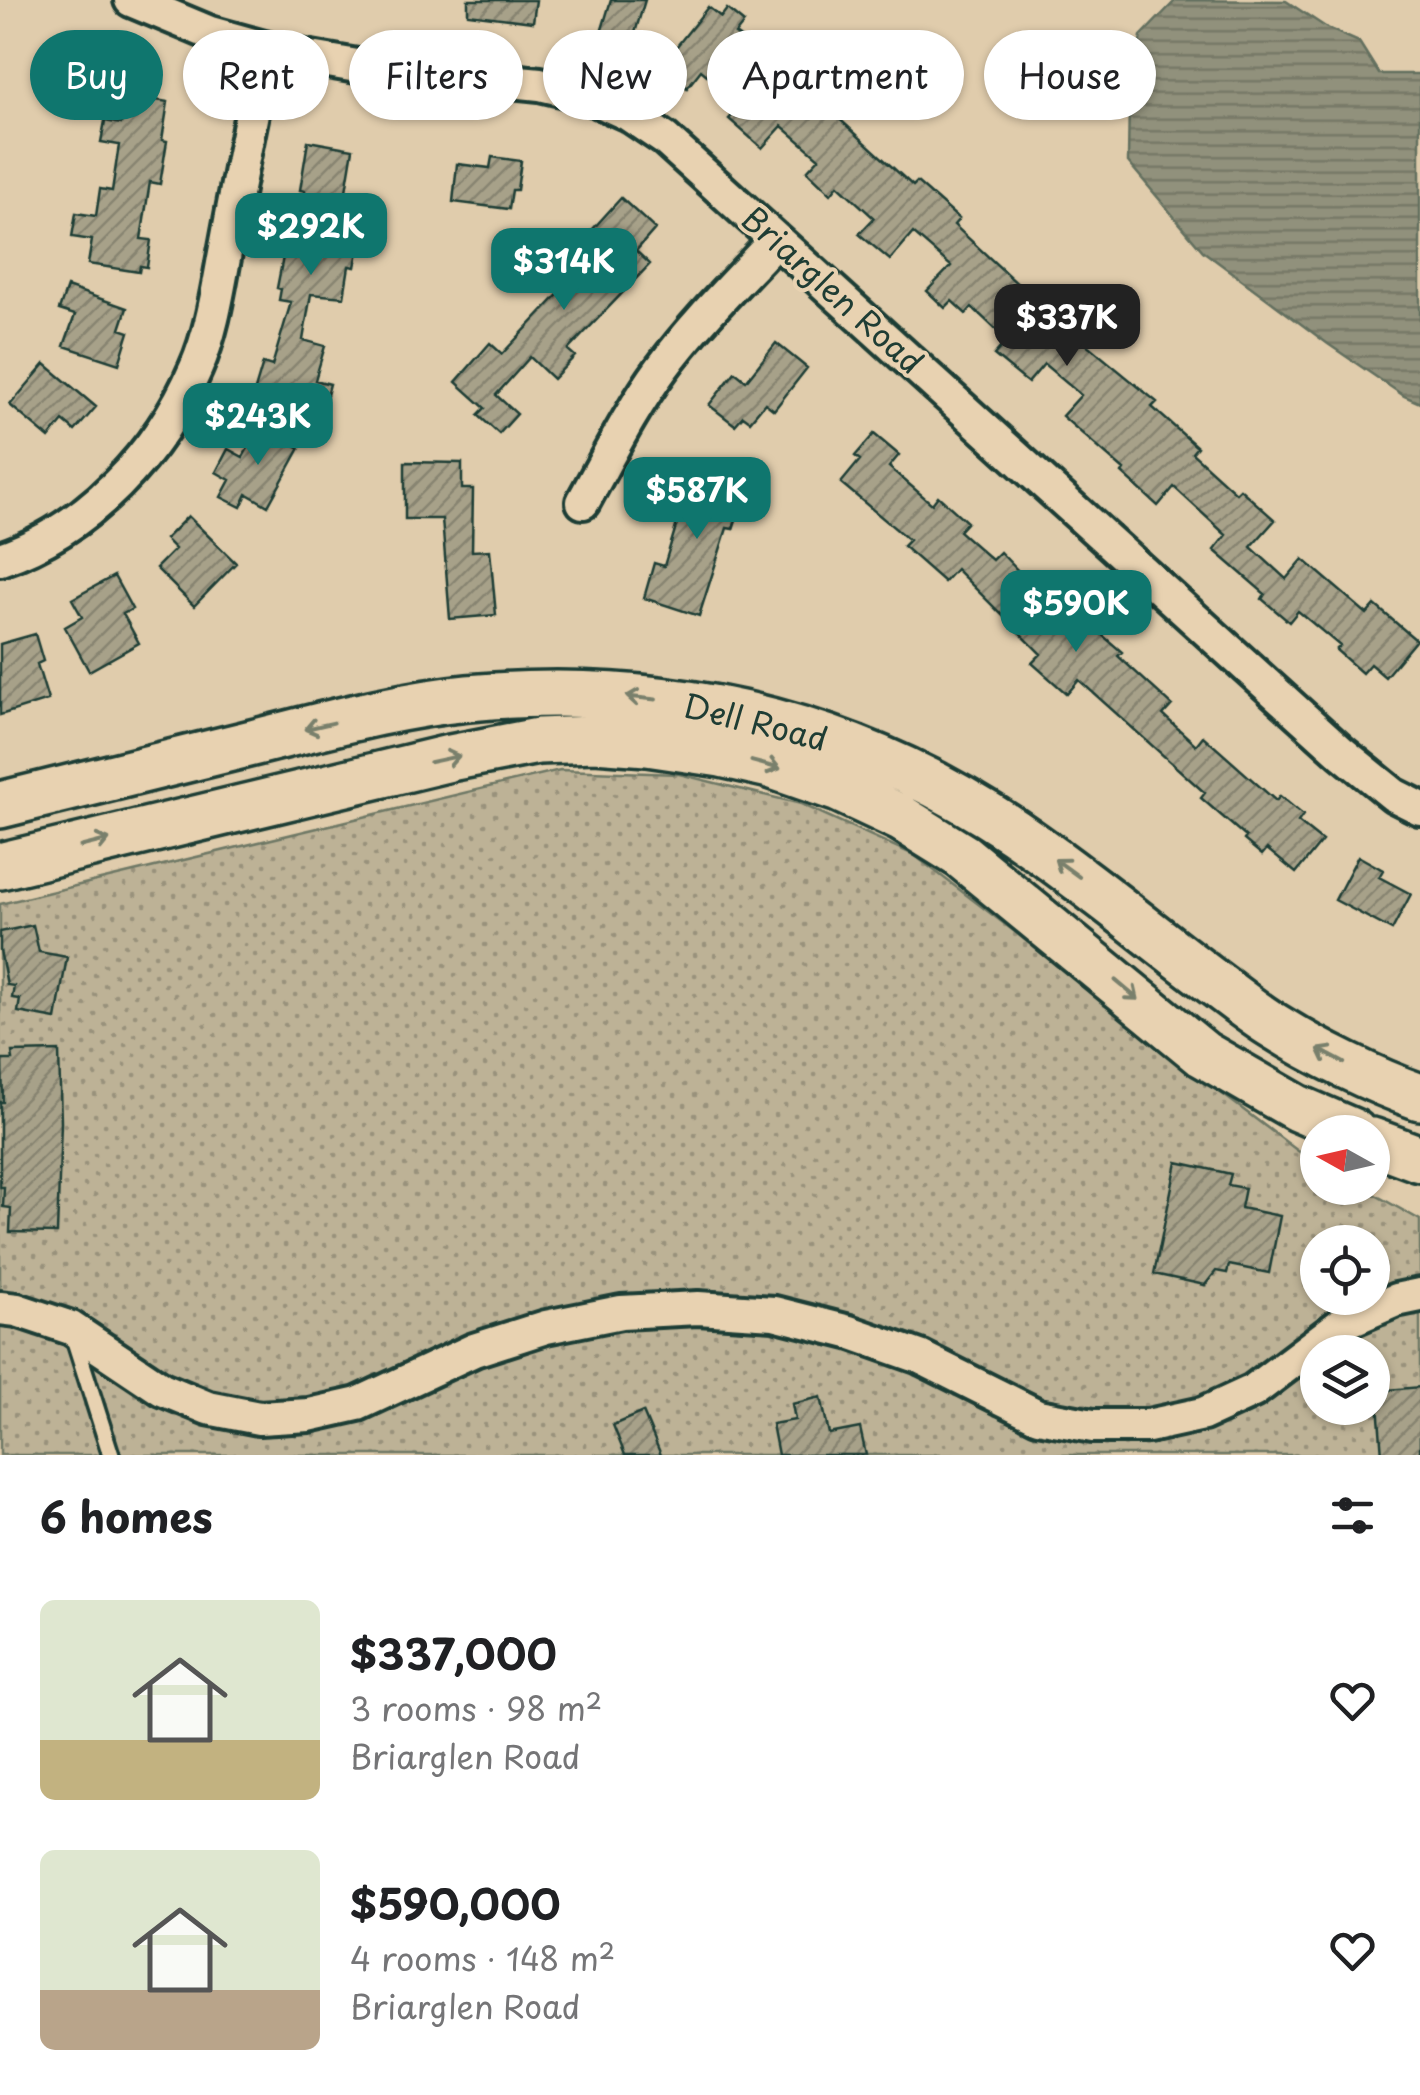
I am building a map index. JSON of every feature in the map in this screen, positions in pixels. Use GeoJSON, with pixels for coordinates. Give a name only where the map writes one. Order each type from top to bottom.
{"type":"FeatureCollection","features":[{"type":"Feature","properties":{"kind":"main road","name":"Dell Road"},"geometry":{"type":"LineString","coordinates":[[0,805],[323,725],[466,698],[551,693],[708,706],[799,728],[896,764],[982,811],[1070,870],[1273,1026],[1420,1097]]}},
{"type":"Feature","properties":{"kind":"main road","name":"Dell Road"},"geometry":{"type":"LineString","coordinates":[[0,866],[450,758],[538,742],[595,739],[721,754],[770,765],[840,789],[901,818],[962,856],[1203,1054],[1313,1115]]}},
{"type":"Feature","properties":{"kind":"main road"},"geometry":{"type":"LineString","coordinates":[[1390,1147],[1420,1158]]}},
{"type":"Feature","properties":{"kind":"street","name":"Briarglen Road"},"geometry":{"type":"LineString","coordinates":[[131,0],[205,30]]}},
{"type":"Feature","properties":{"kind":"street","name":"Briarglen Road"},"geometry":{"type":"LineString","coordinates":[[329,61],[540,84],[586,96],[628,114],[665,139],[1340,752],[1394,795],[1420,808]]}},
{"type":"Feature","properties":{"kind":"street"},"geometry":{"type":"LineString","coordinates":[[0,560],[74,521],[125,478],[166,425],[197,366],[215,303],[251,120]]}},
{"type":"Feature","properties":{"kind":"street"},"geometry":{"type":"LineString","coordinates":[[583,502],[662,369],[775,241]]}},
{"type":"Feature","properties":{"kind":"street"},"geometry":{"type":"LineString","coordinates":[[0,1308],[71,1328],[162,1389],[208,1408],[259,1418],[309,1415],[358,1404],[474,1350],[546,1327],[621,1312],[698,1308],[774,1313],[849,1332],[920,1357],[1038,1416],[1093,1426],[1148,1426],[1203,1414],[1252,1391],[1344,1323],[1396,1300],[1420,1295]]}},
{"type":"Feature","properties":{"kind":"lane"},"geometry":{"type":"LineString","coordinates":[[71,1328],[111,1455]]}},
{"type":"Feature","properties":{"kind":"shaded area"},"geometry":{"type":"Polygon","coordinates":[[[1176,0],[1286,1],[1327,28],[1359,42],[1379,74],[1420,74],[1420,403],[1328,344],[1203,251],[1128,162],[1129,120],[1156,120],[1156,30],[1147,30],[1176,0]]]}},
{"type":"Feature","properties":{"kind":"shaded area"},"geometry":{"type":"Polygon","coordinates":[[[560,770],[679,774],[801,804],[914,855],[1300,1152],[1300,1205],[1390,1203],[1420,1220],[1420,1455],[0,1455],[0,904],[560,770]]]}},
{"type":"Feature","properties":{"kind":"building"},"geometry":{"type":"Polygon","coordinates":[[[468,0],[536,0],[533,22],[468,14],[468,0]]]}},
{"type":"Feature","properties":{"kind":"building"},"geometry":{"type":"Polygon","coordinates":[[[611,0],[645,0],[636,30],[602,30],[611,0]]]}},
{"type":"Feature","properties":{"kind":"building"},"geometry":{"type":"Polygon","coordinates":[[[708,7],[721,17],[727,9],[744,23],[738,30],[707,30],[707,75],[701,70],[687,88],[687,33],[708,7]]]}},
{"type":"Feature","properties":{"kind":"building"},"geometry":{"type":"Polygon","coordinates":[[[163,101],[168,102],[160,184],[150,182],[141,239],[151,240],[147,267],[140,266],[139,272],[88,264],[92,240],[72,237],[76,213],[96,216],[100,189],[112,191],[119,145],[101,142],[105,121],[121,124],[122,120],[163,120],[163,101]]]}},
{"type":"Feature","properties":{"kind":"building"},"geometry":{"type":"Polygon","coordinates":[[[730,120],[841,120],[913,186],[917,182],[959,219],[954,225],[1019,289],[1157,402],[1152,407],[1197,447],[1192,453],[1236,493],[1240,489],[1275,520],[1251,547],[1286,579],[1303,559],[1367,614],[1375,605],[1416,640],[1385,677],[1370,664],[1362,673],[1336,650],[1340,646],[1298,611],[1289,622],[1262,599],[1265,594],[1214,550],[1226,535],[1174,487],[1158,506],[1122,473],[1124,470],[1062,416],[1081,395],[1044,364],[1028,383],[994,355],[1007,340],[972,307],[966,314],[952,301],[945,308],[927,291],[951,266],[913,233],[890,260],[859,234],[874,218],[838,185],[831,194],[807,171],[819,158],[782,126],[762,148],[730,120]]]}},
{"type":"Feature","properties":{"kind":"building"},"geometry":{"type":"Polygon","coordinates":[[[308,141],[353,149],[345,197],[336,195],[327,240],[359,246],[355,267],[349,266],[344,297],[311,294],[303,340],[325,346],[315,380],[330,384],[323,410],[255,390],[263,363],[272,366],[291,302],[279,300],[281,289],[277,288],[283,257],[293,258],[305,191],[300,190],[308,141]]]}},
{"type":"Feature","properties":{"kind":"building"},"geometry":{"type":"Polygon","coordinates":[[[492,157],[521,161],[517,190],[512,190],[509,209],[453,202],[457,164],[490,168],[492,157]]]}},
{"type":"Feature","properties":{"kind":"building"},"geometry":{"type":"Polygon","coordinates":[[[621,198],[655,229],[636,251],[650,264],[568,350],[575,356],[553,379],[530,357],[496,395],[517,414],[499,434],[478,415],[485,408],[456,382],[490,343],[502,354],[597,253],[583,240],[621,198]]]}},
{"type":"Feature","properties":{"kind":"building"},"geometry":{"type":"Polygon","coordinates":[[[67,287],[127,308],[120,329],[129,332],[119,364],[64,346],[75,315],[59,310],[67,287]]]}},
{"type":"Feature","properties":{"kind":"building"},"geometry":{"type":"Polygon","coordinates":[[[776,343],[807,368],[774,410],[765,403],[750,421],[743,416],[735,425],[709,405],[735,372],[746,381],[776,343]]]}},
{"type":"Feature","properties":{"kind":"building"},"geometry":{"type":"Polygon","coordinates":[[[45,364],[96,407],[75,431],[63,421],[49,438],[10,405],[45,364]]]}},
{"type":"Feature","properties":{"kind":"building"},"geometry":{"type":"Polygon","coordinates":[[[260,426],[300,448],[268,506],[247,494],[241,507],[221,497],[230,480],[216,472],[228,449],[243,457],[260,426]]]}},
{"type":"Feature","properties":{"kind":"building"},"geometry":{"type":"Polygon","coordinates":[[[874,434],[899,455],[889,467],[932,504],[938,496],[967,522],[959,531],[992,560],[1000,552],[1028,581],[1034,575],[1057,598],[1048,608],[1083,639],[1093,627],[1122,652],[1118,656],[1172,705],[1163,715],[1196,745],[1203,736],[1276,801],[1280,796],[1303,815],[1298,822],[1322,841],[1296,873],[1267,849],[1262,855],[1244,840],[1246,837],[1201,798],[1205,793],[1079,680],[1067,694],[1032,663],[1041,654],[956,569],[944,582],[903,546],[909,540],[841,483],[860,460],[855,456],[874,434]]]}},
{"type":"Feature","properties":{"kind":"building"},"geometry":{"type":"Polygon","coordinates":[[[405,462],[462,463],[462,489],[473,489],[472,551],[490,550],[496,615],[450,619],[442,519],[405,519],[405,462]]]}},
{"type":"Feature","properties":{"kind":"building"},"geometry":{"type":"Polygon","coordinates":[[[706,467],[749,480],[733,529],[727,528],[699,616],[644,598],[654,563],[664,566],[689,484],[699,487],[706,467]]]}},
{"type":"Feature","properties":{"kind":"building"},"geometry":{"type":"Polygon","coordinates":[[[188,516],[236,563],[194,606],[156,568],[175,549],[165,539],[188,516]]]}},
{"type":"Feature","properties":{"kind":"building"},"geometry":{"type":"Polygon","coordinates":[[[114,576],[132,609],[123,614],[139,643],[89,671],[65,627],[82,617],[72,599],[114,576]]]}},
{"type":"Feature","properties":{"kind":"building"},"geometry":{"type":"Polygon","coordinates":[[[35,634],[43,661],[37,664],[48,700],[0,715],[0,644],[35,634]]]}},
{"type":"Feature","properties":{"kind":"building"},"geometry":{"type":"Polygon","coordinates":[[[1358,856],[1383,870],[1379,877],[1411,894],[1392,930],[1335,900],[1358,856]]]}},
{"type":"Feature","properties":{"kind":"building"},"geometry":{"type":"Polygon","coordinates":[[[33,925],[39,952],[67,957],[56,1019],[18,1012],[20,999],[12,998],[14,986],[7,985],[0,932],[33,925]]]}},
{"type":"Feature","properties":{"kind":"building"},"geometry":{"type":"Polygon","coordinates":[[[59,1051],[57,1233],[10,1232],[11,1208],[3,1207],[4,1187],[0,1187],[2,1060],[13,1060],[12,1052],[59,1051]]]}},
{"type":"Feature","properties":{"kind":"building"},"geometry":{"type":"Polygon","coordinates":[[[1177,1162],[1231,1174],[1228,1185],[1245,1188],[1241,1208],[1280,1216],[1269,1273],[1229,1265],[1227,1273],[1216,1271],[1205,1285],[1154,1274],[1177,1162]]]}},
{"type":"Feature","properties":{"kind":"building"},"geometry":{"type":"Polygon","coordinates":[[[1420,1387],[1420,1455],[1382,1455],[1380,1425],[1390,1425],[1390,1390],[1420,1387]]]}},
{"type":"Feature","properties":{"kind":"building"},"geometry":{"type":"Polygon","coordinates":[[[821,1397],[829,1434],[860,1428],[866,1455],[778,1455],[772,1424],[795,1420],[792,1404],[821,1397]]]}},
{"type":"Feature","properties":{"kind":"building"},"geometry":{"type":"Polygon","coordinates":[[[643,1412],[661,1455],[625,1455],[613,1425],[643,1412]]]}}]}
